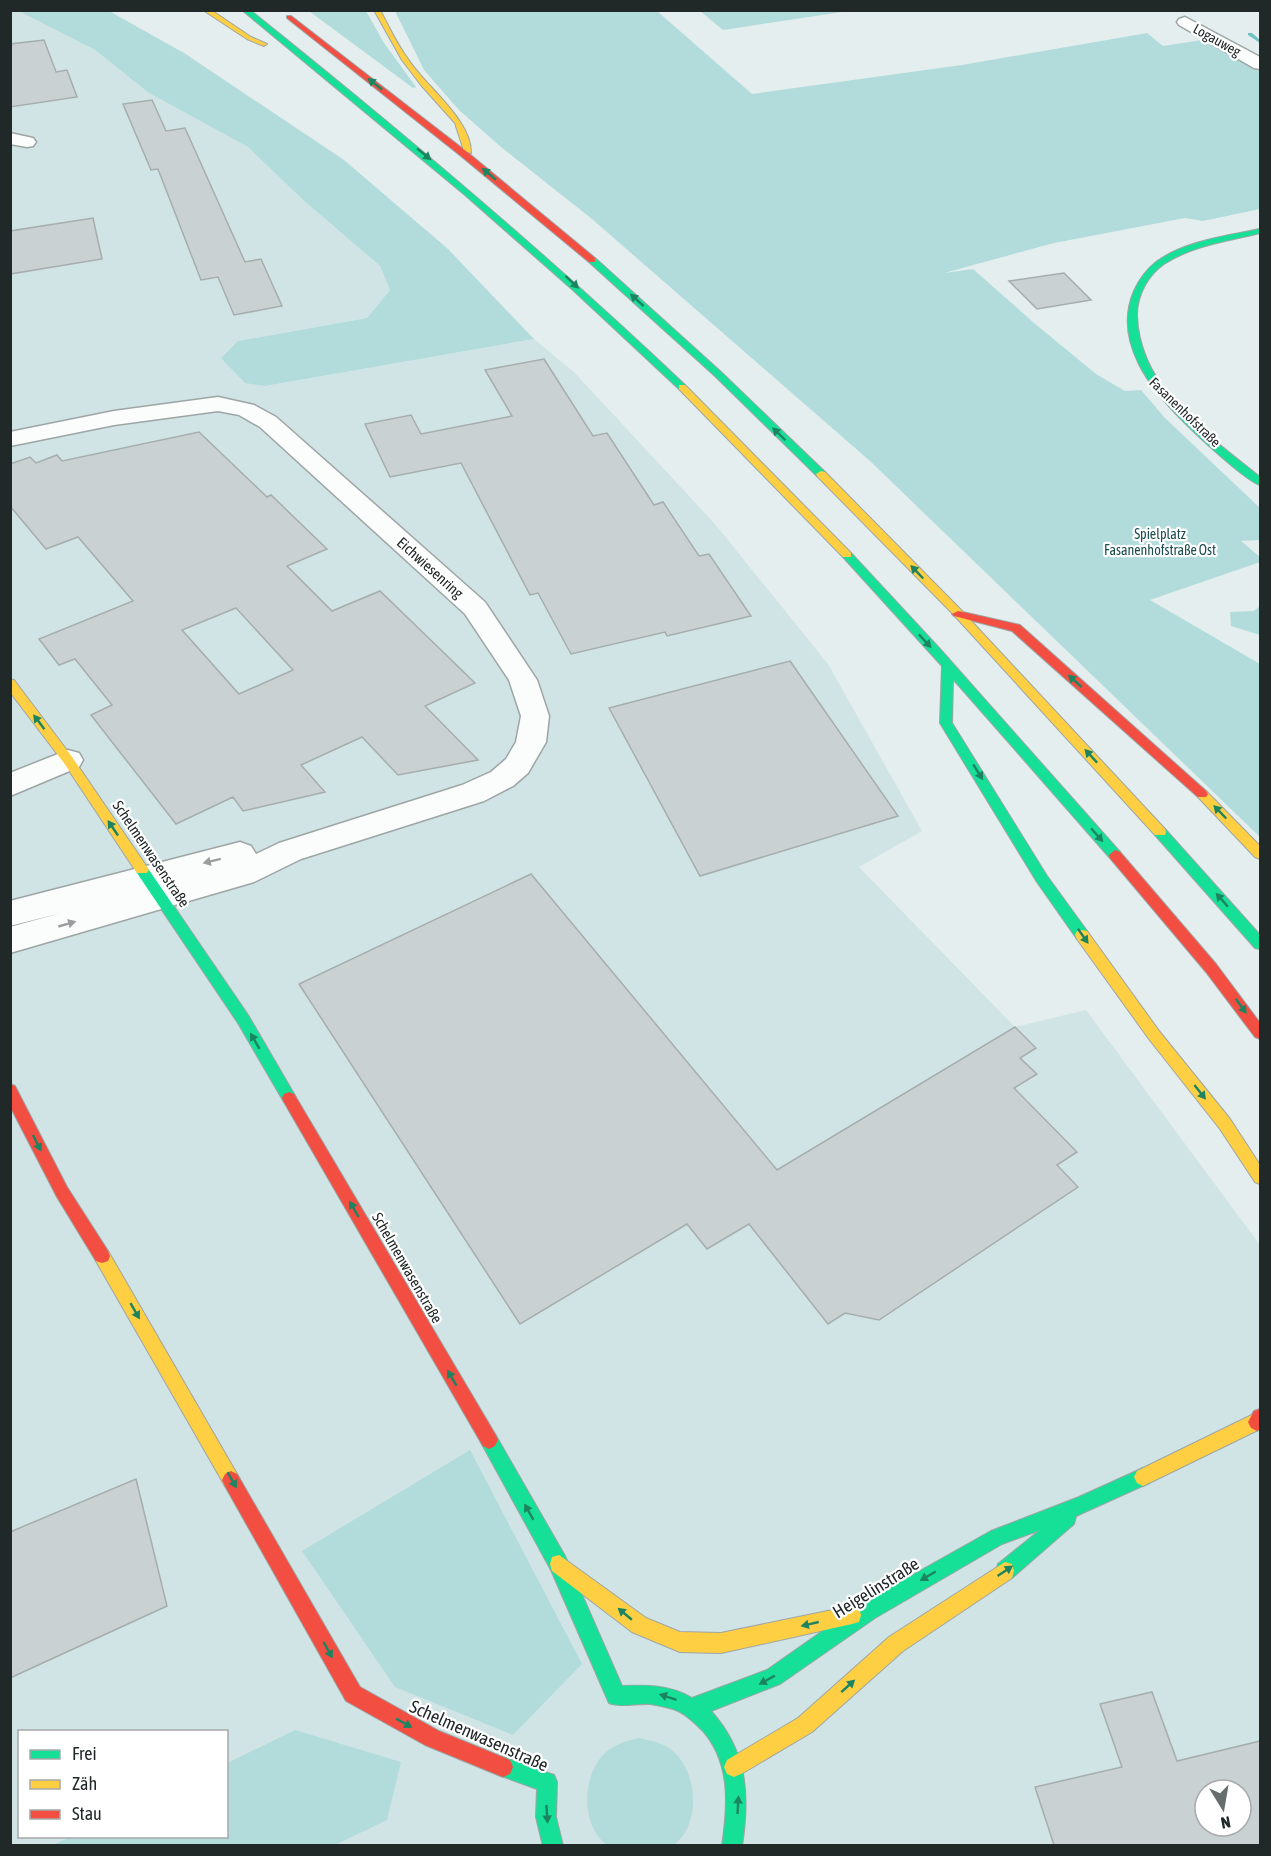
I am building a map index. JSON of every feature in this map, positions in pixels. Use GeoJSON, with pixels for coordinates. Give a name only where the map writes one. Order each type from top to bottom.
{"type":"FeatureCollection","features":[{"type":"Feature","properties":{"kind":"main road"},"geometry":{"type":"LineString","coordinates":[[206,10],[249,38],[313,65]]}},
{"type":"Feature","properties":{"kind":"main road"},"geometry":{"type":"LineString","coordinates":[[245,10],[449,175],[529,244],[618,326],[814,520],[999,722],[1222,980],[1260,1033]]}},
{"type":"Feature","properties":{"kind":"main road"},"geometry":{"type":"LineString","coordinates":[[281,10],[471,158],[634,297],[723,380],[958,614],[1156,827],[1260,944]]}},
{"type":"Feature","properties":{"kind":"main road"},"geometry":{"type":"LineString","coordinates":[[377,10],[404,59],[423,84],[458,122],[471,158]]}},
{"type":"Feature","properties":{"kind":"main road","name":"Fasanenhofstraße"},"geometry":{"type":"LineString","coordinates":[[1260,231],[1188,250],[1160,263],[1145,277],[1130,312],[1130,334],[1145,372],[1161,392],[1189,419],[1260,482]]}},
{"type":"Feature","properties":{"kind":"main road"},"geometry":{"type":"LineString","coordinates":[[958,614],[1016,628],[1203,795],[1260,854]]}},
{"type":"Feature","properties":{"kind":"main road"},"geometry":{"type":"LineString","coordinates":[[948,666],[946,723],[1042,879],[1148,1026],[1225,1124],[1260,1176]]}},
{"type":"Feature","properties":{"kind":"main road","name":"Schelmenwasenstraße"},"geometry":{"type":"LineString","coordinates":[[10,683],[68,760],[243,1019],[482,1428],[558,1563],[616,1695],[643,1692],[668,1696],[693,1708],[720,1737],[734,1767],[739,1797],[733,1845]]}},
{"type":"Feature","properties":{"kind":"main road","name":"Schelmenwasenstraße"},"geometry":{"type":"LineString","coordinates":[[10,1090],[62,1192],[126,1294],[353,1694],[432,1738],[521,1774],[547,1782],[546,1817],[554,1845]]}},
{"type":"Feature","properties":{"kind":"main road","name":"Heigelinstraße"},"geometry":{"type":"LineString","coordinates":[[693,1708],[752,1688],[772,1677],[867,1611],[997,1537],[1082,1505],[1260,1420]]}},
{"type":"Feature","properties":{"kind":"main road","name":"Heigelinstraße"},"geometry":{"type":"LineString","coordinates":[[734,1767],[805,1725],[896,1644],[1012,1567],[1082,1505]]}},
{"type":"Feature","properties":{"kind":"main road"},"geometry":{"type":"LineString","coordinates":[[558,1563],[639,1625],[680,1642],[720,1643],[867,1611]]}},
{"type":"Feature","properties":{"kind":"street","name":"Logauweg"},"geometry":{"type":"LineString","coordinates":[[1185,22],[1257,59]]}},
{"type":"Feature","properties":{"kind":"street","name":"Eichwiesenring"},"geometry":{"type":"LineString","coordinates":[[10,439],[114,418],[218,404],[246,410],[268,422],[475,608],[523,680],[535,716],[531,742],[517,765],[502,779],[472,793],[290,851],[243,874],[154,887]]}},
{"type":"Feature","properties":{"kind":"street"},"geometry":{"type":"LineString","coordinates":[[10,785],[68,760]]}},
{"type":"Feature","properties":{"kind":"street"},"geometry":{"type":"LineString","coordinates":[[10,914],[154,887]]}},
{"type":"Feature","properties":{"kind":"street"},"geometry":{"type":"LineString","coordinates":[[10,940],[154,887]]}},
{"type":"Feature","properties":{"kind":"shaded area"},"geometry":{"type":"Polygon","coordinates":[[[19,10],[95,50],[149,93],[248,147],[302,199],[380,266],[390,290],[367,318],[238,341],[265,386],[534,339],[574,372],[715,524],[828,664],[922,831],[859,867],[1015,1027],[1086,1010],[1260,1245],[1260,1845],[11,1846],[10,11],[19,10]]]}},
{"type":"Feature","properties":{"kind":"green space"},"geometry":{"type":"Polygon","coordinates":[[[19,11],[109,11],[184,53],[344,160],[448,249],[534,339],[265,386],[245,383],[221,358],[238,341],[367,318],[390,290],[380,266],[302,199],[248,147],[149,93],[95,50],[19,11]]]}},
{"type":"Feature","properties":{"kind":"green space"},"geometry":{"type":"Polygon","coordinates":[[[309,11],[366,11],[384,43],[416,87],[413,88],[309,11]]]}},
{"type":"Feature","properties":{"kind":"green space","name":"Spielplatz Fasanenhofstraße Ost"},"geometry":{"type":"Polygon","coordinates":[[[395,11],[657,11],[752,94],[962,65],[1147,33],[1163,46],[1215,38],[1260,64],[1260,209],[1203,221],[1185,218],[1054,243],[944,273],[973,269],[1096,374],[1125,391],[1141,390],[1165,418],[1260,508],[1260,540],[1241,541],[1260,557],[1260,562],[1150,600],[1260,664],[1260,837],[870,461],[592,219],[501,147],[459,110],[424,70],[395,11]]]}},
{"type":"Feature","properties":{"kind":"green space"},"geometry":{"type":"Polygon","coordinates":[[[700,11],[849,11],[723,30],[700,11]]]}},
{"type":"Feature","properties":{"kind":"green space"},"geometry":{"type":"Polygon","coordinates":[[[1260,606],[1260,635],[1231,626],[1230,612],[1254,611],[1260,606]]]}},
{"type":"Feature","properties":{"kind":"green space"},"geometry":{"type":"Polygon","coordinates":[[[470,1450],[582,1664],[513,1735],[395,1687],[302,1551],[470,1450]]]}},
{"type":"Feature","properties":{"kind":"green space"},"geometry":{"type":"Polygon","coordinates":[[[295,1730],[401,1762],[387,1820],[335,1845],[52,1845],[69,1838],[228,1838],[228,1763],[295,1730]]]}},
{"type":"Feature","properties":{"kind":"green space"},"geometry":{"type":"Polygon","coordinates":[[[639,1738],[660,1744],[673,1751],[689,1776],[692,1788],[692,1814],[688,1826],[674,1845],[607,1845],[592,1826],[587,1802],[588,1789],[595,1766],[610,1749],[639,1738]]]}},
{"type":"Feature","properties":{"kind":"building"},"geometry":{"type":"Polygon","coordinates":[[[44,40],[56,72],[67,70],[77,97],[10,107],[10,44],[44,40]]]}},
{"type":"Feature","properties":{"kind":"building"},"geometry":{"type":"Polygon","coordinates":[[[152,100],[166,131],[185,128],[245,262],[261,259],[282,306],[234,315],[218,277],[201,280],[158,169],[151,170],[123,104],[152,100]]]}},
{"type":"Feature","properties":{"kind":"building"},"geometry":{"type":"Polygon","coordinates":[[[93,218],[102,259],[10,274],[10,231],[93,218]]]}},
{"type":"Feature","properties":{"kind":"building"},"geometry":{"type":"Polygon","coordinates":[[[1064,273],[1091,300],[1037,309],[1009,281],[1064,273]]]}},
{"type":"Feature","properties":{"kind":"building"},"geometry":{"type":"Polygon","coordinates":[[[544,359],[593,436],[607,433],[654,505],[663,502],[699,556],[709,554],[751,616],[667,636],[665,632],[571,654],[538,593],[530,595],[461,463],[390,477],[365,424],[411,415],[421,434],[512,416],[485,370],[544,359]]]}},
{"type":"Feature","properties":{"kind":"building"},"geometry":{"type":"Polygon","coordinates":[[[199,432],[267,497],[271,495],[327,549],[287,566],[332,611],[380,591],[475,683],[425,706],[478,760],[398,775],[362,737],[301,765],[325,792],[243,811],[233,797],[176,824],[91,715],[112,705],[75,659],[59,665],[39,639],[133,601],[78,537],[46,549],[10,506],[10,464],[30,457],[36,463],[57,455],[62,461],[199,432]],[[236,608],[182,630],[239,694],[293,670],[236,608]]]}},
{"type":"Feature","properties":{"kind":"building"},"geometry":{"type":"Polygon","coordinates":[[[790,661],[898,816],[700,876],[609,708],[790,661]]]}},
{"type":"Feature","properties":{"kind":"building"},"geometry":{"type":"Polygon","coordinates":[[[531,874],[777,1170],[1015,1027],[1036,1048],[1020,1058],[1037,1074],[1014,1088],[1077,1152],[1057,1165],[1078,1187],[879,1320],[845,1313],[828,1324],[749,1224],[707,1249],[687,1224],[520,1324],[299,984],[531,874]]]}},
{"type":"Feature","properties":{"kind":"building"},"geometry":{"type":"Polygon","coordinates":[[[136,1479],[167,1606],[10,1678],[10,1532],[136,1479]]]}},
{"type":"Feature","properties":{"kind":"building"},"geometry":{"type":"Polygon","coordinates":[[[1152,1692],[1177,1761],[1260,1741],[1260,1845],[1054,1845],[1035,1787],[1122,1767],[1100,1704],[1152,1692]]]}},
{"type":"Feature","properties":{"kind":"waterway"},"geometry":{"type":"LineString","coordinates":[[1250,34],[1260,42]]}},
{"type":"Feature","properties":{"kind":"traffic: fast"},"geometry":{"type":"LineString","coordinates":[[245,10],[468,193],[576,288],[682,387]]}},
{"type":"Feature","properties":{"kind":"traffic: fast"},"geometry":{"type":"LineString","coordinates":[[1260,231],[1196,247],[1171,256],[1150,272],[1142,283],[1133,309],[1133,335],[1141,361],[1156,385],[1174,407],[1196,428],[1260,482]]}},
{"type":"Feature","properties":{"kind":"traffic: fast"},"geometry":{"type":"LineString","coordinates":[[592,260],[718,374],[821,474]]}},
{"type":"Feature","properties":{"kind":"traffic: fast"},"geometry":{"type":"LineString","coordinates":[[847,555],[1115,855]]}},
{"type":"Feature","properties":{"kind":"traffic: fast"},"geometry":{"type":"LineString","coordinates":[[948,666],[946,723],[1042,879],[1082,935]]}},
{"type":"Feature","properties":{"kind":"traffic: fast"},"geometry":{"type":"LineString","coordinates":[[1160,832],[1260,944]]}},
{"type":"Feature","properties":{"kind":"traffic: fast"},"geometry":{"type":"LineString","coordinates":[[142,870],[243,1019],[289,1098]]}},
{"type":"Feature","properties":{"kind":"traffic: fast"},"geometry":{"type":"LineString","coordinates":[[489,1440],[558,1563],[616,1696],[650,1694],[678,1701],[701,1714],[718,1734],[730,1757],[736,1785],[737,1815],[732,1846]]}},
{"type":"Feature","properties":{"kind":"traffic: fast"},"geometry":{"type":"LineString","coordinates":[[693,1708],[773,1677],[868,1611],[997,1537],[1082,1505],[1143,1477]]}},
{"type":"Feature","properties":{"kind":"traffic: fast"},"geometry":{"type":"LineString","coordinates":[[1005,1571],[1068,1518]]}},
{"type":"Feature","properties":{"kind":"traffic: fast"},"geometry":{"type":"LineString","coordinates":[[503,1767],[547,1782],[546,1817],[553,1846]]}},
{"type":"Feature","properties":{"kind":"traffic: slow"},"geometry":{"type":"LineString","coordinates":[[206,10],[249,38],[264,44]]}},
{"type":"Feature","properties":{"kind":"traffic: slow"},"geometry":{"type":"LineString","coordinates":[[377,10],[404,59],[423,84],[458,122],[468,151]]}},
{"type":"Feature","properties":{"kind":"traffic: slow"},"geometry":{"type":"LineString","coordinates":[[682,387],[847,555]]}},
{"type":"Feature","properties":{"kind":"traffic: slow"},"geometry":{"type":"LineString","coordinates":[[821,474],[957,612],[1160,832]]}},
{"type":"Feature","properties":{"kind":"traffic: slow"},"geometry":{"type":"LineString","coordinates":[[10,683],[68,760],[142,870]]}},
{"type":"Feature","properties":{"kind":"traffic: slow"},"geometry":{"type":"LineString","coordinates":[[1202,794],[1260,854]]}},
{"type":"Feature","properties":{"kind":"traffic: slow"},"geometry":{"type":"LineString","coordinates":[[1082,935],[1154,1035],[1225,1124],[1260,1177]]}},
{"type":"Feature","properties":{"kind":"traffic: slow"},"geometry":{"type":"LineString","coordinates":[[102,1256],[231,1480]]}},
{"type":"Feature","properties":{"kind":"traffic: slow"},"geometry":{"type":"LineString","coordinates":[[1143,1477],[1219,1442],[1260,1420]]}},
{"type":"Feature","properties":{"kind":"traffic: slow"},"geometry":{"type":"LineString","coordinates":[[559,1564],[639,1625],[680,1642],[721,1643],[852,1615]]}},
{"type":"Feature","properties":{"kind":"traffic: slow"},"geometry":{"type":"LineString","coordinates":[[734,1767],[805,1725],[896,1644],[1005,1571]]}},
{"type":"Feature","properties":{"kind":"traffic: jam"},"geometry":{"type":"LineString","coordinates":[[289,17],[464,154],[592,260]]}},
{"type":"Feature","properties":{"kind":"traffic: jam"},"geometry":{"type":"LineString","coordinates":[[958,614],[1016,628],[1202,794]]}},
{"type":"Feature","properties":{"kind":"traffic: jam"},"geometry":{"type":"LineString","coordinates":[[1115,855],[1211,968],[1260,1033]]}},
{"type":"Feature","properties":{"kind":"traffic: jam"},"geometry":{"type":"LineString","coordinates":[[10,1090],[62,1192],[102,1256]]}},
{"type":"Feature","properties":{"kind":"traffic: jam"},"geometry":{"type":"LineString","coordinates":[[289,1098],[489,1440]]}},
{"type":"Feature","properties":{"kind":"traffic: jam"},"geometry":{"type":"LineString","coordinates":[[1257,1422],[1260,1417]]}},
{"type":"Feature","properties":{"kind":"traffic: jam"},"geometry":{"type":"LineString","coordinates":[[231,1480],[353,1694],[432,1738],[503,1767]]}}]}
